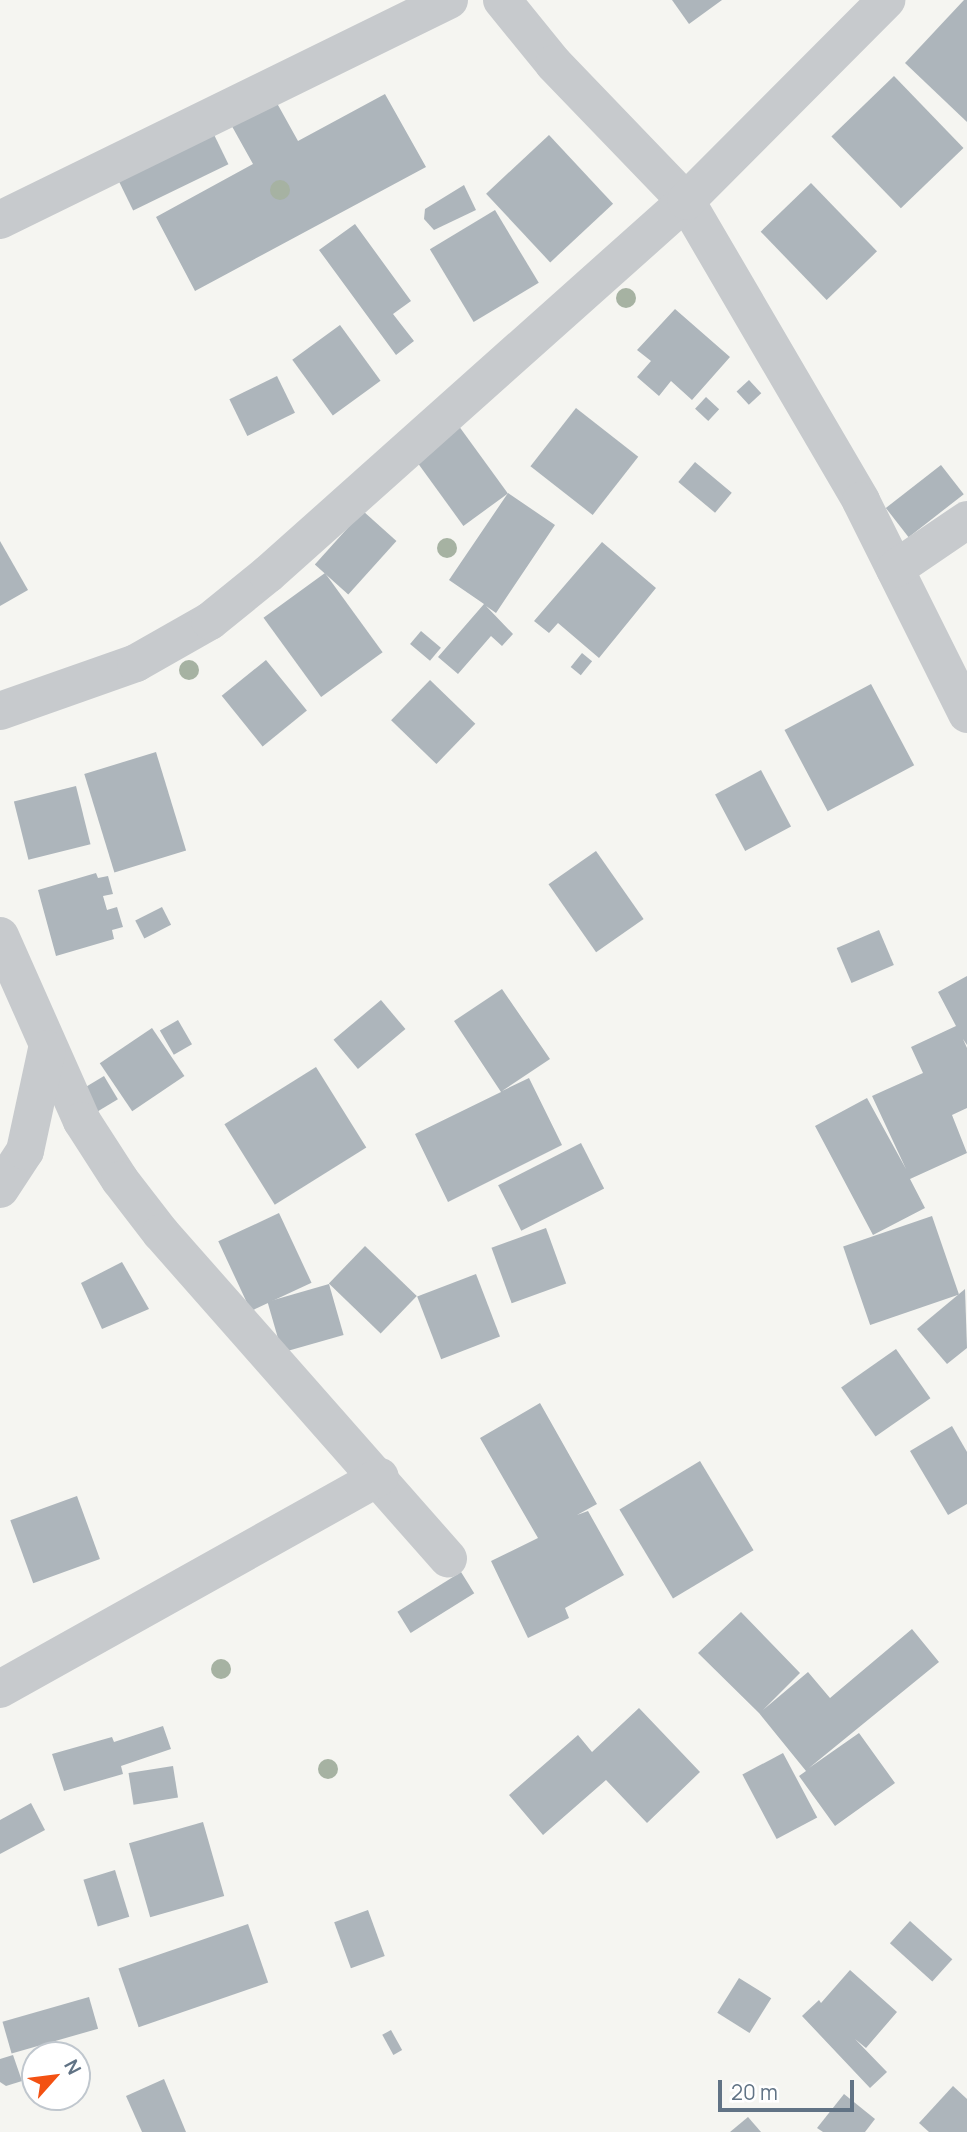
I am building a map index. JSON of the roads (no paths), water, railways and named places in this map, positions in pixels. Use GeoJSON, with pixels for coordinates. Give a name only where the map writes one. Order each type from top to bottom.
{"type":"FeatureCollection","features":[{"type":"Feature","properties":{"kind":"street"},"geometry":{"type":"LineString","coordinates":[[0,220],[449,0]]}},
{"type":"Feature","properties":{"kind":"street"},"geometry":{"type":"LineString","coordinates":[[502,0],[554,64],[686,201],[861,501],[967,714]]}},
{"type":"Feature","properties":{"kind":"street"},"geometry":{"type":"LineString","coordinates":[[0,711],[136,663],[210,621],[268,574],[686,201],[886,0]]}},
{"type":"Feature","properties":{"kind":"street"},"geometry":{"type":"LineString","coordinates":[[895,569],[967,520]]}},
{"type":"Feature","properties":{"kind":"street"},"geometry":{"type":"LineString","coordinates":[[0,936],[47,1049],[82,1121],[153,1222],[380,1477],[448,1558]]}},
{"type":"Feature","properties":{"kind":"street"},"geometry":{"type":"LineString","coordinates":[[0,1189],[24,1151],[47,1049]]}},
{"type":"Feature","properties":{"kind":"street"},"geometry":{"type":"LineString","coordinates":[[0,1689],[380,1477]]}}]}
